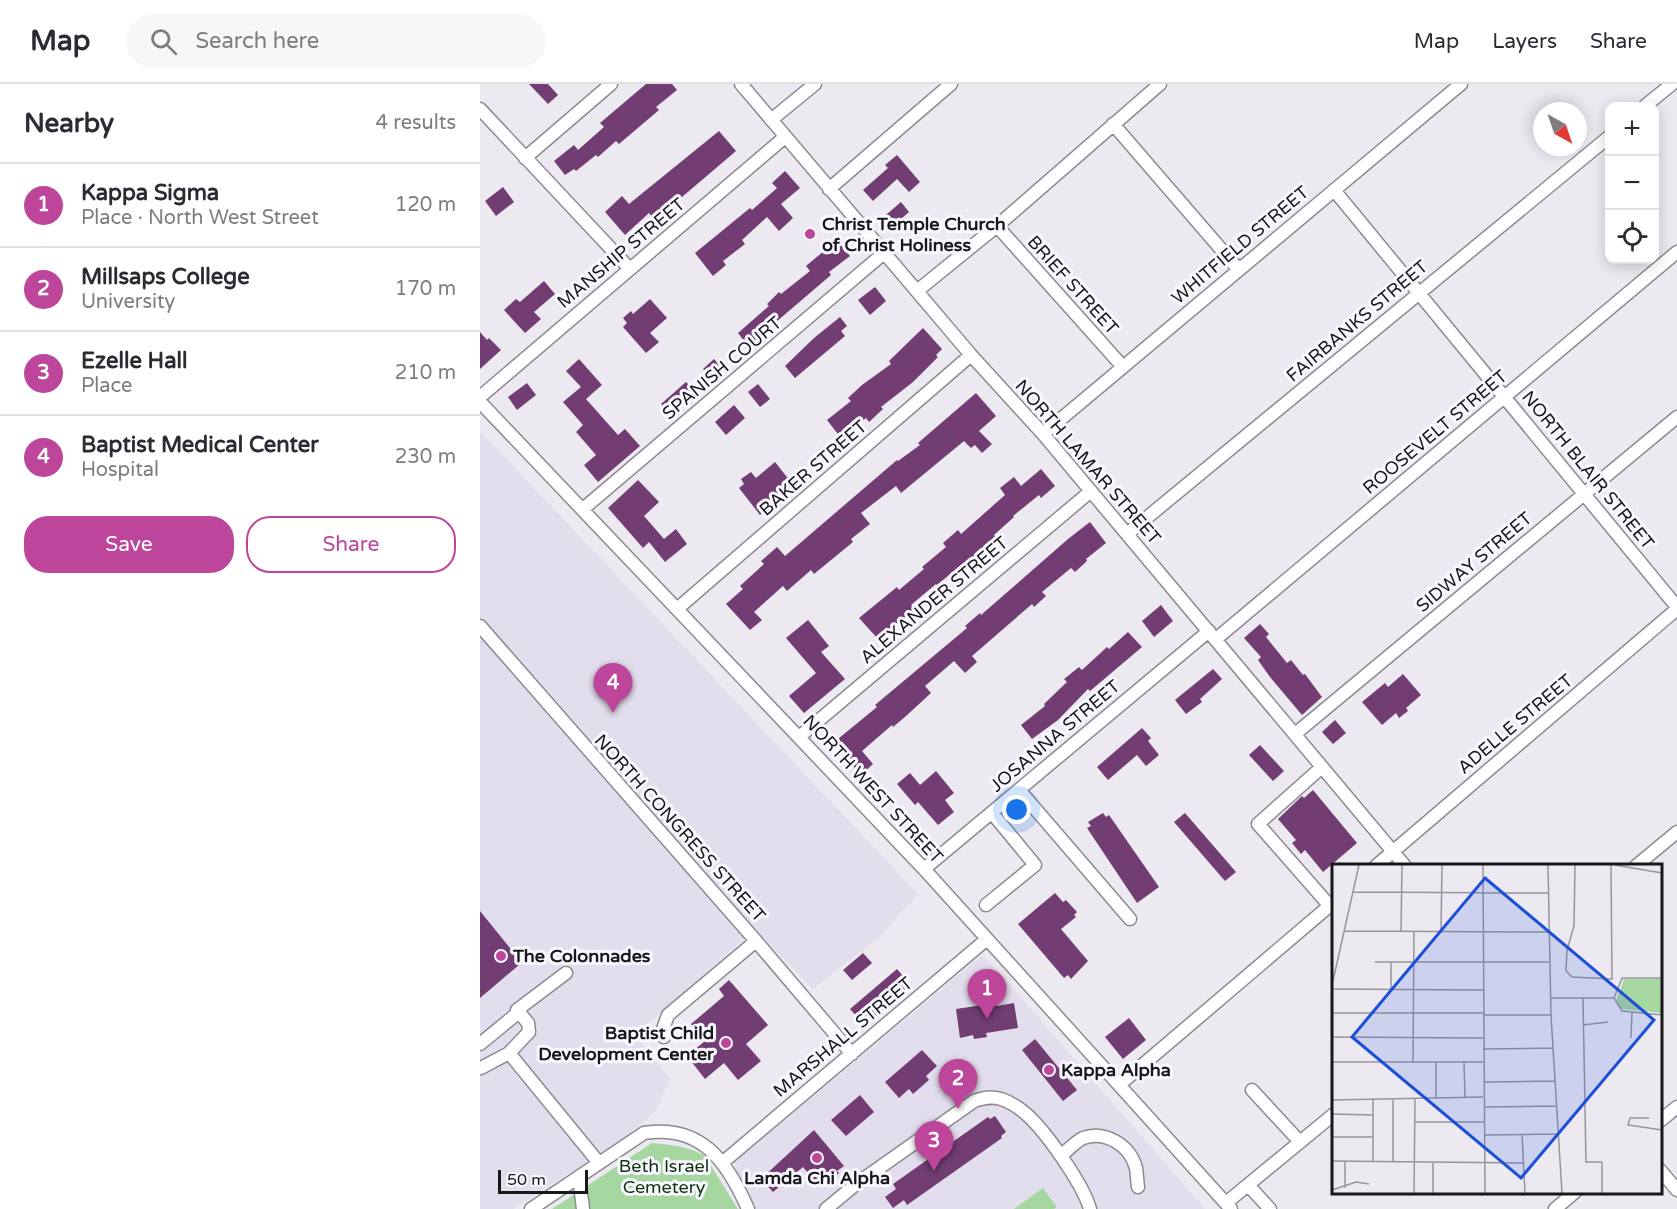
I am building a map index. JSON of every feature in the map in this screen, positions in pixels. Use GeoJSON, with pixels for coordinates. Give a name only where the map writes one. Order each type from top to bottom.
{"type":"FeatureCollection","features":[{"type":"Feature","properties":{"kind":"street"},"geometry":{"type":"LineString","coordinates":[[525,158],[611,84]]}},
{"type":"Feature","properties":{"kind":"street","name":"NORTH LAMAR STREET"},"geometry":{"type":"LineString","coordinates":[[741,84],[971,355],[1043,434],[1403,864]]}},
{"type":"Feature","properties":{"kind":"street"},"geometry":{"type":"LineString","coordinates":[[771,120],[815,84]]}},
{"type":"Feature","properties":{"kind":"street"},"geometry":{"type":"LineString","coordinates":[[829,189],[951,84]]}},
{"type":"Feature","properties":{"kind":"street"},"geometry":{"type":"LineString","coordinates":[[917,291],[997,226],[1160,84]]}},
{"type":"Feature","properties":{"kind":"street","name":"WHITFIELD STREET"},"geometry":{"type":"LineString","coordinates":[[1043,434],[1461,84]]}},
{"type":"Feature","properties":{"kind":"street"},"geometry":{"type":"LineString","coordinates":[[1650,102],[1672,84]]}},
{"type":"Feature","properties":{"kind":"street"},"geometry":{"type":"LineString","coordinates":[[480,109],[630,269]]}},
{"type":"Feature","properties":{"kind":"street"},"geometry":{"type":"LineString","coordinates":[[1113,124],[1239,270]]}},
{"type":"Feature","properties":{"kind":"street","name":"MANSHIP STREET"},"geometry":{"type":"LineString","coordinates":[[480,399],[785,137]]}},
{"type":"Feature","properties":{"kind":"street","name":"FAIRBANKS STREET"},"geometry":{"type":"LineString","coordinates":[[1127,534],[1605,140]]}},
{"type":"Feature","properties":{"kind":"street","name":"NORTH BLAIR STREET"},"geometry":{"type":"LineString","coordinates":[[1334,190],[1677,608]]}},
{"type":"Feature","properties":{"kind":"street","name":"BRIEF STREET"},"geometry":{"type":"LineString","coordinates":[[997,226],[1123,367]]}},
{"type":"Feature","properties":{"kind":"street","name":"ROOSEVELT STREET"},"geometry":{"type":"LineString","coordinates":[[1212,635],[1504,397],[1677,252]]}},
{"type":"Feature","properties":{"kind":"street","name":"SPANISH COURT"},"geometry":{"type":"LineString","coordinates":[[583,509],[884,253]]}},
{"type":"Feature","properties":{"kind":"street","name":"BAKER STREET"},"geometry":{"type":"LineString","coordinates":[[677,609],[971,355]]}},
{"type":"Feature","properties":{"kind":"street","name":"NORTH WEST STREET"},"geometry":{"type":"LineString","coordinates":[[480,399],[924,869],[1229,1206]]}},
{"type":"Feature","properties":{"kind":"street","name":"SIDWAY STREET"},"geometry":{"type":"LineString","coordinates":[[1295,734],[1677,417]]}},
{"type":"Feature","properties":{"kind":"street","name":"ALEXANDER STREET"},"geometry":{"type":"LineString","coordinates":[[799,737],[1091,491]]}},
{"type":"Feature","properties":{"kind":"street","name":"ADELLE STREET"},"geometry":{"type":"LineString","coordinates":[[1378,864],[1677,608]]}},
{"type":"Feature","properties":{"kind":"street","name":"NORTH CONGRESS STREET"},"geometry":{"type":"LineString","coordinates":[[480,626],[852,1054]]}},
{"type":"Feature","properties":{"kind":"street","name":"JOSANNA STREET"},"geometry":{"type":"LineString","coordinates":[[924,869],[1019,789],[1212,635]]}},
{"type":"Feature","properties":{"kind":"street"},"geometry":{"type":"LineString","coordinates":[[1119,1085],[1331,904],[1258,824],[1322,767]]}},
{"type":"Feature","properties":{"kind":"street"},"geometry":{"type":"LineString","coordinates":[[1019,789],[1130,919]]}},
{"type":"Feature","properties":{"kind":"street"},"geometry":{"type":"LineString","coordinates":[[986,905],[1035,865],[992,813]]}},
{"type":"Feature","properties":{"kind":"street"},"geometry":{"type":"LineString","coordinates":[[1639,864],[1676,835]]}},
{"type":"Feature","properties":{"kind":"street","name":"MARSHALL STREET"},"geometry":{"type":"LineString","coordinates":[[722,1163],[987,939]]}},
{"type":"Feature","properties":{"kind":"street"},"geometry":{"type":"LineString","coordinates":[[664,1037],[663,1029],[668,1015],[756,941]]}},
{"type":"Feature","properties":{"kind":"street"},"geometry":{"type":"LineString","coordinates":[[480,1044],[566,973]]}},
{"type":"Feature","properties":{"kind":"street"},"geometry":{"type":"LineString","coordinates":[[481,1068],[509,1053],[529,1032],[528,1023],[518,1011]]}},
{"type":"Feature","properties":{"kind":"street"},"geometry":{"type":"LineString","coordinates":[[509,1053],[600,1163]]}},
{"type":"Feature","properties":{"kind":"street"},"geometry":{"type":"LineString","coordinates":[[1252,1090],[1300,1142]]}},
{"type":"Feature","properties":{"kind":"street"},"geometry":{"type":"LineString","coordinates":[[826,1209],[855,1185],[974,1101],[988,1097],[999,1098],[1027,1114],[1061,1156],[1086,1196],[1090,1209]]}},
{"type":"Feature","properties":{"kind":"street"},"geometry":{"type":"LineString","coordinates":[[1662,1119],[1677,1107]]}},
{"type":"Feature","properties":{"kind":"street"},"geometry":{"type":"LineString","coordinates":[[1229,1206],[1248,1185],[1332,1116]]}},
{"type":"Feature","properties":{"kind":"street"},"geometry":{"type":"LineString","coordinates":[[531,1209],[644,1133],[659,1131],[678,1133],[704,1143],[728,1170],[748,1209]]}},
{"type":"Feature","properties":{"kind":"street"},"geometry":{"type":"LineString","coordinates":[[1061,1156],[1084,1138],[1102,1136],[1113,1139],[1133,1162],[1138,1187]]}},
{"type":"Feature","properties":{"kind":"street"},"geometry":{"type":"LineString","coordinates":[[1662,1172],[1677,1190]]}},
{"type":"Feature","properties":{"kind":"street"},"geometry":{"type":"LineString","coordinates":[[579,1177],[583,1209]]}},
{"type":"Feature","properties":{"kind":"street"},"geometry":{"type":"LineString","coordinates":[[1248,1185],[1270,1209]]}},
{"type":"Feature","properties":{"kind":"street"},"geometry":{"type":"LineString","coordinates":[[1555,1209],[1573,1194]]}},
{"type":"Feature","properties":{"kind":"shaded area"},"geometry":{"type":"Polygon","coordinates":[[[480,431],[918,894],[878,938],[813,989],[755,929],[635,1035],[670,1079],[656,1111],[625,1137],[513,1209],[480,1209],[480,431]]]}},
{"type":"Feature","properties":{"kind":"shaded area"},"geometry":{"type":"Polygon","coordinates":[[[981,956],[990,962],[1205,1209],[753,1209],[736,1173],[735,1162],[981,956]]]}},
{"type":"Feature","properties":{"kind":"green space","name":"Beth Israel Cemetery"},"geometry":{"type":"Polygon","coordinates":[[[652,1143],[686,1148],[705,1156],[738,1209],[552,1209],[652,1143]]]}},
{"type":"Feature","properties":{"kind":"green space"},"geometry":{"type":"Polygon","coordinates":[[[1043,1188],[1057,1207],[1054,1209],[1014,1209],[1043,1188]]]}},
{"type":"Feature","properties":{"kind":"building"},"geometry":{"type":"Polygon","coordinates":[[[529,84],[548,84],[558,95],[548,104],[529,84]]]}},
{"type":"Feature","properties":{"kind":"building"},"geometry":{"type":"Polygon","coordinates":[[[646,84],[672,84],[677,90],[656,107],[659,110],[619,144],[616,141],[598,157],[596,155],[576,171],[574,169],[565,175],[554,161],[574,145],[578,150],[604,127],[600,123],[646,84]]]}},
{"type":"Feature","properties":{"kind":"building"},"geometry":{"type":"Polygon","coordinates":[[[719,131],[736,151],[655,220],[649,213],[625,235],[605,212],[622,196],[629,204],[719,131]]]}},
{"type":"Feature","properties":{"kind":"building"},"geometry":{"type":"Polygon","coordinates":[[[897,155],[920,182],[909,192],[897,179],[873,201],[863,190],[888,168],[885,165],[897,155]]]}},
{"type":"Feature","properties":{"kind":"building"},"geometry":{"type":"Polygon","coordinates":[[[785,171],[800,188],[781,204],[793,218],[779,231],[767,217],[742,240],[745,244],[723,261],[726,265],[713,276],[695,253],[777,188],[772,183],[785,171]]]}},
{"type":"Feature","properties":{"kind":"building"},"geometry":{"type":"Polygon","coordinates":[[[503,187],[514,202],[496,216],[485,201],[503,187]]]}},
{"type":"Feature","properties":{"kind":"building"},"geometry":{"type":"Polygon","coordinates":[[[901,202],[909,212],[888,230],[880,220],[901,202]]]}},
{"type":"Feature","properties":{"kind":"building"},"geometry":{"type":"Polygon","coordinates":[[[837,240],[850,256],[829,272],[831,275],[748,346],[738,333],[769,306],[767,304],[779,292],[781,294],[810,271],[806,266],[837,240]]]}},
{"type":"Feature","properties":{"kind":"building"},"geometry":{"type":"Polygon","coordinates":[[[544,281],[555,294],[534,312],[541,319],[525,333],[504,310],[516,299],[520,302],[544,281]]]}},
{"type":"Feature","properties":{"kind":"building"},"geometry":{"type":"Polygon","coordinates":[[[875,287],[886,301],[870,315],[858,300],[875,287]]]}},
{"type":"Feature","properties":{"kind":"building"},"geometry":{"type":"Polygon","coordinates":[[[650,299],[667,318],[650,333],[659,342],[646,353],[623,327],[627,323],[623,318],[631,311],[633,314],[650,299]]]}},
{"type":"Feature","properties":{"kind":"building"},"geometry":{"type":"Polygon","coordinates":[[[840,317],[847,326],[841,331],[845,336],[795,378],[785,366],[840,317]]]}},
{"type":"Feature","properties":{"kind":"building"},"geometry":{"type":"Polygon","coordinates":[[[923,328],[942,349],[936,355],[938,357],[913,382],[881,407],[883,409],[869,422],[866,418],[841,438],[827,420],[851,401],[848,398],[862,385],[891,364],[889,361],[923,328]]]}},
{"type":"Feature","properties":{"kind":"building"},"geometry":{"type":"Polygon","coordinates":[[[480,332],[501,350],[480,369],[480,332]]]}},
{"type":"Feature","properties":{"kind":"building"},"geometry":{"type":"Polygon","coordinates":[[[579,359],[602,385],[586,399],[618,435],[625,429],[640,446],[598,482],[584,465],[596,455],[576,432],[583,425],[563,402],[581,387],[566,371],[579,359]]]}},
{"type":"Feature","properties":{"kind":"building"},"geometry":{"type":"Polygon","coordinates":[[[714,359],[723,369],[712,379],[703,369],[714,359]]]}},
{"type":"Feature","properties":{"kind":"building"},"geometry":{"type":"Polygon","coordinates":[[[686,382],[695,391],[670,414],[661,404],[686,382]]]}},
{"type":"Feature","properties":{"kind":"building"},"geometry":{"type":"Polygon","coordinates":[[[527,383],[536,395],[517,410],[508,397],[527,383]]]}},
{"type":"Feature","properties":{"kind":"building"},"geometry":{"type":"Polygon","coordinates":[[[758,384],[770,399],[760,407],[748,392],[758,384]]]}},
{"type":"Feature","properties":{"kind":"building"},"geometry":{"type":"Polygon","coordinates":[[[976,393],[996,416],[979,431],[992,444],[982,453],[975,445],[971,448],[964,441],[901,493],[896,486],[861,513],[870,524],[851,539],[853,542],[814,574],[811,570],[787,591],[783,586],[754,612],[762,620],[750,630],[726,604],[743,589],[740,586],[764,564],[761,561],[777,547],[785,556],[897,460],[920,445],[918,443],[976,393]]]}},
{"type":"Feature","properties":{"kind":"building"},"geometry":{"type":"Polygon","coordinates":[[[734,405],[745,418],[726,435],[715,422],[734,405]]]}},
{"type":"Feature","properties":{"kind":"building"},"geometry":{"type":"Polygon","coordinates":[[[775,462],[794,486],[760,515],[739,488],[744,484],[741,479],[751,472],[756,478],[775,462]]]}},
{"type":"Feature","properties":{"kind":"building"},"geometry":{"type":"Polygon","coordinates":[[[1041,469],[1055,486],[1041,498],[1039,495],[1013,516],[994,535],[997,539],[963,568],[961,565],[911,605],[915,609],[878,639],[859,618],[897,587],[899,590],[924,569],[922,567],[946,547],[943,543],[958,530],[961,534],[1005,495],[1000,488],[1014,477],[1021,486],[1041,469]]]}},
{"type":"Feature","properties":{"kind":"building"},"geometry":{"type":"Polygon","coordinates":[[[638,480],[659,502],[644,516],[664,539],[676,529],[687,544],[665,562],[649,542],[643,548],[608,508],[638,480]]]}},
{"type":"Feature","properties":{"kind":"building"},"geometry":{"type":"Polygon","coordinates":[[[1090,522],[1106,543],[1086,559],[1087,561],[1075,572],[1071,568],[1042,592],[1046,596],[1034,607],[1032,604],[972,656],[977,662],[965,673],[954,661],[925,686],[931,693],[862,751],[873,764],[861,775],[833,743],[967,628],[965,626],[980,613],[981,615],[1090,522]]]}},
{"type":"Feature","properties":{"kind":"building"},"geometry":{"type":"Polygon","coordinates":[[[1161,605],[1173,621],[1154,637],[1142,621],[1161,605]]]}},
{"type":"Feature","properties":{"kind":"building"},"geometry":{"type":"Polygon","coordinates":[[[808,620],[829,646],[821,652],[845,679],[804,713],[789,696],[816,673],[786,638],[808,620]]]}},
{"type":"Feature","properties":{"kind":"building"},"geometry":{"type":"Polygon","coordinates":[[[1260,624],[1269,634],[1266,637],[1287,663],[1291,660],[1322,697],[1302,715],[1270,677],[1258,660],[1261,657],[1244,638],[1260,624]]]}},
{"type":"Feature","properties":{"kind":"building"},"geometry":{"type":"Polygon","coordinates":[[[1128,632],[1142,647],[1090,691],[1088,689],[1058,720],[1032,739],[1021,725],[1045,706],[1044,704],[1067,682],[1064,679],[1079,667],[1082,670],[1107,647],[1109,649],[1128,632]]]}},
{"type":"Feature","properties":{"kind":"building"},"geometry":{"type":"Polygon","coordinates":[[[1213,669],[1222,679],[1200,699],[1202,702],[1186,714],[1175,700],[1213,669]]]}},
{"type":"Feature","properties":{"kind":"building"},"geometry":{"type":"Polygon","coordinates":[[[1403,674],[1421,695],[1406,708],[1408,711],[1399,718],[1396,713],[1382,725],[1362,702],[1385,683],[1388,687],[1403,674]]]}},
{"type":"Feature","properties":{"kind":"building"},"geometry":{"type":"Polygon","coordinates":[[[1335,720],[1346,733],[1333,744],[1322,732],[1335,720]]]}},
{"type":"Feature","properties":{"kind":"building"},"geometry":{"type":"Polygon","coordinates":[[[1142,728],[1151,738],[1148,741],[1159,755],[1146,766],[1137,755],[1108,780],[1097,767],[1142,728]]]}},
{"type":"Feature","properties":{"kind":"building"},"geometry":{"type":"Polygon","coordinates":[[[1260,745],[1284,771],[1273,781],[1249,755],[1260,745]]]}},
{"type":"Feature","properties":{"kind":"building"},"geometry":{"type":"Polygon","coordinates":[[[936,771],[954,793],[945,800],[954,812],[938,825],[918,802],[915,805],[897,784],[910,773],[920,785],[936,771]]]}},
{"type":"Feature","properties":{"kind":"building"},"geometry":{"type":"Polygon","coordinates":[[[1313,790],[1357,843],[1323,872],[1305,850],[1301,854],[1292,843],[1296,840],[1278,819],[1302,796],[1304,798],[1313,790]]]}},
{"type":"Feature","properties":{"kind":"building"},"geometry":{"type":"Polygon","coordinates":[[[1103,813],[1106,817],[1109,815],[1159,887],[1137,903],[1087,828],[1091,826],[1088,822],[1103,813]]]}},
{"type":"Feature","properties":{"kind":"building"},"geometry":{"type":"Polygon","coordinates":[[[1185,813],[1236,872],[1225,881],[1174,822],[1185,813]]]}},
{"type":"Feature","properties":{"kind":"building"},"geometry":{"type":"Polygon","coordinates":[[[1055,893],[1063,902],[1066,900],[1077,912],[1074,915],[1076,917],[1061,929],[1088,961],[1071,979],[1068,975],[1064,978],[1018,924],[1055,893]]]}},
{"type":"Feature","properties":{"kind":"building","name":"The Colonnades"},"geometry":{"type":"Polygon","coordinates":[[[480,911],[514,953],[520,953],[526,959],[480,998],[480,911]]]}},
{"type":"Feature","properties":{"kind":"building"},"geometry":{"type":"Polygon","coordinates":[[[863,953],[872,963],[852,980],[843,970],[863,953]]]}},
{"type":"Feature","properties":{"kind":"building"},"geometry":{"type":"Polygon","coordinates":[[[897,969],[911,985],[865,1026],[850,1009],[897,969]]]}},
{"type":"Feature","properties":{"kind":"building","name":"Baptist Child Development Center"},"geometry":{"type":"Polygon","coordinates":[[[729,980],[768,1025],[746,1044],[761,1061],[738,1080],[724,1063],[705,1079],[687,1056],[705,1041],[691,1024],[724,996],[719,989],[729,980]]]}},
{"type":"Feature","properties":{"kind":"building"},"geometry":{"type":"Polygon","coordinates":[[[996,1003],[997,1006],[1014,1003],[1018,1028],[986,1033],[987,1037],[974,1039],[973,1035],[960,1038],[956,1009],[996,1003]]]}},
{"type":"Feature","properties":{"kind":"building"},"geometry":{"type":"Polygon","coordinates":[[[1129,1018],[1146,1040],[1123,1059],[1105,1037],[1129,1018]]]}},
{"type":"Feature","properties":{"kind":"building","name":"Kappa Alpha"},"geometry":{"type":"Polygon","coordinates":[[[1035,1039],[1077,1090],[1063,1101],[1022,1050],[1035,1039]]]}},
{"type":"Feature","properties":{"kind":"building"},"geometry":{"type":"Polygon","coordinates":[[[922,1050],[937,1066],[926,1076],[929,1080],[913,1094],[909,1089],[899,1098],[885,1082],[922,1050]]]}},
{"type":"Feature","properties":{"kind":"building"},"geometry":{"type":"Polygon","coordinates":[[[860,1095],[874,1112],[846,1136],[831,1120],[860,1095]]]}},
{"type":"Feature","properties":{"kind":"building"},"geometry":{"type":"Polygon","coordinates":[[[995,1116],[1006,1132],[1001,1136],[1002,1138],[907,1205],[904,1200],[893,1208],[885,1197],[896,1189],[893,1184],[988,1117],[990,1119],[995,1116]]]}},
{"type":"Feature","properties":{"kind":"building","name":"Lamda Chi Alpha"},"geometry":{"type":"Polygon","coordinates":[[[814,1130],[844,1166],[827,1183],[825,1181],[819,1186],[803,1167],[773,1192],[761,1179],[814,1130]]]}},
{"type":"Feature","properties":{"kind":"place","name":"Christ Temple Church of Christ Holiness"},"geometry":{"type":"Point","coordinates":[810,234]}},
{"type":"Feature","properties":{"kind":"place","name":"Baptist Medical Center"},"geometry":{"type":"Point","coordinates":[613,713]}},
{"type":"Feature","properties":{"kind":"place","name":"The Colonnades"},"geometry":{"type":"Point","coordinates":[501,956]}},
{"type":"Feature","properties":{"kind":"place","name":"Kappa Sigma"},"geometry":{"type":"Point","coordinates":[987,1019]}},
{"type":"Feature","properties":{"kind":"place","name":"Baptist Child Development Center"},"geometry":{"type":"Point","coordinates":[726,1043]}},
{"type":"Feature","properties":{"kind":"place","name":"Kappa Alpha"},"geometry":{"type":"Point","coordinates":[1049,1070]}},
{"type":"Feature","properties":{"kind":"place","name":"Millsaps College"},"geometry":{"type":"Point","coordinates":[958,1109]}},
{"type":"Feature","properties":{"kind":"place","name":"Lamda Chi Alpha"},"geometry":{"type":"Point","coordinates":[817,1158]}},
{"type":"Feature","properties":{"kind":"place","name":"Ezelle Hall"},"geometry":{"type":"Point","coordinates":[934,1171]}}]}
